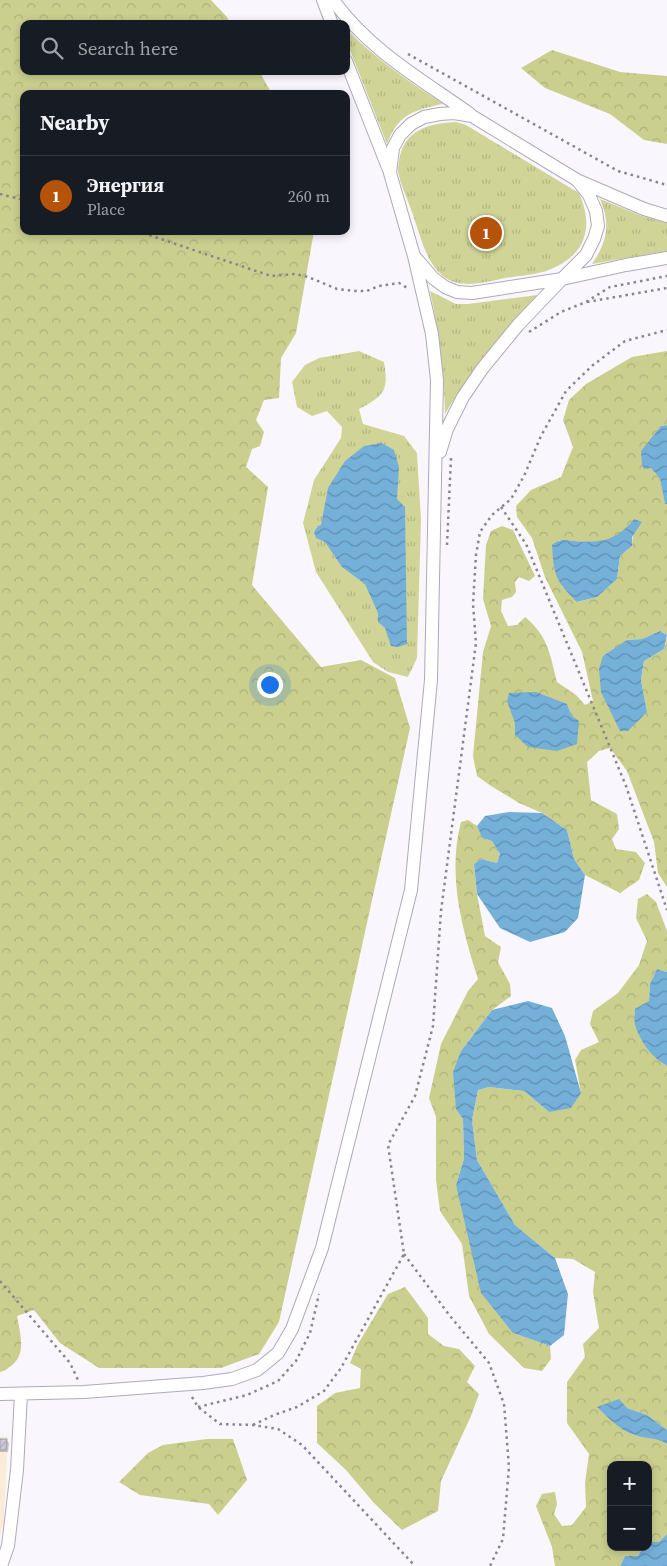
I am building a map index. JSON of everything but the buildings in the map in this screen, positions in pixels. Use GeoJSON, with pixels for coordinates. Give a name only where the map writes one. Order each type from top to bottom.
{"type":"FeatureCollection","features":[{"type":"Feature","properties":{"kind":"street"},"geometry":{"type":"LineString","coordinates":[[323,0],[330,20]]}},
{"type":"Feature","properties":{"kind":"street"},"geometry":{"type":"LineString","coordinates":[[333,0],[349,20]]}},
{"type":"Feature","properties":{"kind":"street"},"geometry":{"type":"LineString","coordinates":[[350,21],[370,42],[404,69],[472,116],[577,180],[644,209],[667,216]]}},
{"type":"Feature","properties":{"kind":"street"},"geometry":{"type":"LineString","coordinates":[[0,1394],[84,1392],[186,1384],[232,1379],[257,1370],[278,1353],[292,1330],[322,1248],[411,890],[431,680],[437,380],[432,334],[414,256],[390,173],[350,71]]}},
{"type":"Feature","properties":{"kind":"street"},"geometry":{"type":"LineString","coordinates":[[390,173],[393,148],[400,135],[411,124],[424,117],[440,114],[454,113],[472,116]]}},
{"type":"Feature","properties":{"kind":"street"},"geometry":{"type":"LineString","coordinates":[[436,464],[447,429],[463,397],[482,369],[518,325],[586,255],[594,239],[598,226],[596,211],[589,195],[577,180]]}},
{"type":"Feature","properties":{"kind":"street"},"geometry":{"type":"LineString","coordinates":[[414,256],[433,278],[445,287],[457,292],[472,293],[562,279],[667,258]]}},
{"type":"Feature","properties":{"kind":"street"},"geometry":{"type":"LineString","coordinates":[[1,1566],[8,1546],[17,1470],[21,1394]]}},
{"type":"Feature","properties":{"kind":"path"},"geometry":{"type":"LineString","coordinates":[[405,53],[618,171],[667,185]]}},
{"type":"Feature","properties":{"kind":"path"},"geometry":{"type":"LineString","coordinates":[[0,194],[20,199]]}},
{"type":"Feature","properties":{"kind":"path"},"geometry":{"type":"LineString","coordinates":[[149,235],[271,276],[296,274],[337,289],[356,291],[367,291],[378,286],[399,283],[424,296]]}},
{"type":"Feature","properties":{"kind":"path"},"geometry":{"type":"LineString","coordinates":[[586,302],[667,288]]}},
{"type":"Feature","properties":{"kind":"path"},"geometry":{"type":"LineString","coordinates":[[490,1566],[503,1539],[509,1467],[504,1404],[488,1363],[404,1254],[388,1146],[415,1096],[432,1026],[441,911],[476,643],[473,604],[476,555],[480,532],[492,515],[511,499],[524,476],[541,436],[566,391],[593,365],[625,341],[667,330]]}},
{"type":"Feature","properties":{"kind":"path"},"geometry":{"type":"LineString","coordinates":[[501,507],[526,544],[626,786],[667,910]]}},
{"type":"Feature","properties":{"kind":"path"},"geometry":{"type":"LineString","coordinates":[[253,1426],[274,1414],[297,1407],[324,1391],[341,1368],[404,1254]]}},
{"type":"Feature","properties":{"kind":"path"},"geometry":{"type":"LineString","coordinates":[[0,1281],[70,1363],[84,1392]]}},
{"type":"Feature","properties":{"kind":"path"},"geometry":{"type":"LineString","coordinates":[[186,1384],[198,1407],[220,1424],[278,1429],[302,1444],[415,1566]]}},
{"type":"Feature","properties":{"kind":"shaded area"},"geometry":{"type":"Polygon","coordinates":[[[0,1437],[8,1437],[4,1521],[0,1537],[0,1437]]]}},
{"type":"Feature","properties":{"kind":"green space"},"geometry":{"type":"Polygon","coordinates":[[[0,0],[211,0],[229,20],[20,20],[20,75],[261,75],[270,90],[20,90],[20,235],[313,235],[296,333],[281,358],[279,398],[264,400],[256,420],[264,432],[260,446],[252,449],[246,467],[268,487],[252,585],[321,667],[361,660],[395,678],[410,728],[279,1322],[259,1354],[221,1368],[99,1368],[60,1343],[34,1310],[17,1316],[21,1337],[21,1350],[16,1361],[0,1372],[0,0]]]}},
{"type":"Feature","properties":{"kind":"green space"},"geometry":{"type":"Polygon","coordinates":[[[350,33],[392,69],[443,104],[415,111],[408,115],[396,126],[387,144],[350,50],[350,33]]]}},
{"type":"Feature","properties":{"kind":"green space"},"geometry":{"type":"Polygon","coordinates":[[[552,50],[620,72],[667,76],[667,144],[644,140],[610,114],[545,88],[521,68],[552,50]]]}},
{"type":"Feature","properties":{"kind":"green space"},"geometry":{"type":"Polygon","coordinates":[[[456,122],[466,125],[579,193],[584,206],[586,230],[578,250],[570,258],[546,271],[473,284],[457,283],[443,276],[437,270],[428,257],[422,241],[401,182],[398,166],[403,147],[414,134],[429,126],[456,122]]]}},
{"type":"Feature","properties":{"kind":"green space"},"geometry":{"type":"Polygon","coordinates":[[[600,199],[642,216],[667,223],[667,251],[592,264],[601,248],[606,233],[606,217],[600,199]]]}},
{"type":"Feature","properties":{"kind":"green space"},"geometry":{"type":"Polygon","coordinates":[[[430,291],[456,304],[538,295],[488,352],[465,382],[445,414],[444,383],[430,291]]]}},
{"type":"Feature","properties":{"kind":"green space"},"geometry":{"type":"Polygon","coordinates":[[[359,351],[384,362],[386,380],[383,392],[359,409],[363,424],[404,436],[417,453],[421,520],[417,658],[408,677],[388,672],[373,662],[316,572],[303,523],[314,480],[341,438],[342,427],[327,411],[312,416],[297,407],[292,382],[305,365],[319,358],[359,351]]]}},
{"type":"Feature","properties":{"kind":"green space"},"geometry":{"type":"Polygon","coordinates":[[[667,351],[667,425],[661,426],[651,468],[660,479],[665,503],[667,504],[667,635],[660,631],[642,639],[626,640],[647,712],[641,680],[644,661],[664,649],[667,637],[667,887],[658,873],[654,842],[627,771],[610,748],[599,751],[587,762],[591,800],[617,814],[619,829],[612,839],[616,849],[636,852],[645,863],[639,880],[620,893],[585,875],[574,859],[567,830],[542,813],[519,803],[477,776],[473,756],[483,652],[491,626],[483,599],[486,545],[491,531],[502,526],[513,530],[535,576],[529,581],[519,577],[515,582],[516,592],[512,597],[502,600],[501,611],[508,626],[517,625],[525,617],[533,624],[547,646],[557,682],[576,695],[585,705],[593,701],[582,652],[545,577],[532,538],[517,517],[516,506],[531,490],[561,477],[573,447],[563,420],[569,400],[586,384],[632,357],[667,351]],[[634,519],[620,534],[604,541],[559,540],[562,586],[578,602],[597,597],[617,579],[620,556],[632,546],[634,519]],[[567,704],[515,723],[515,735],[572,716],[567,704]]]}},
{"type":"Feature","properties":{"kind":"green space"},"geometry":{"type":"Polygon","coordinates":[[[468,820],[477,826],[482,838],[492,841],[500,854],[497,863],[481,859],[474,864],[477,894],[485,936],[501,947],[498,962],[510,984],[511,996],[492,1010],[461,1051],[456,1108],[463,1119],[464,1159],[456,1185],[513,1333],[550,1346],[551,1359],[542,1371],[524,1368],[489,1334],[469,1296],[462,1244],[440,1211],[436,1180],[436,1117],[429,1098],[441,1044],[468,991],[478,979],[462,921],[456,882],[457,842],[461,822],[468,820]]]}},
{"type":"Feature","properties":{"kind":"green space"},"geometry":{"type":"Polygon","coordinates":[[[647,894],[656,902],[667,931],[667,972],[657,969],[650,984],[649,1002],[662,1063],[667,1066],[667,1430],[647,1415],[627,1408],[631,1434],[662,1440],[667,1444],[667,1534],[659,1542],[652,1542],[652,1461],[607,1461],[607,1551],[641,1551],[638,1556],[625,1556],[620,1566],[555,1566],[552,1547],[536,1506],[542,1494],[555,1492],[557,1504],[554,1514],[562,1526],[572,1525],[586,1507],[585,1483],[589,1454],[567,1423],[567,1382],[585,1357],[583,1344],[599,1328],[593,1292],[595,1272],[573,1259],[555,1258],[515,1225],[477,1160],[472,1120],[478,1090],[489,1087],[524,1091],[549,1112],[581,1093],[575,1060],[581,1050],[599,1042],[590,1024],[593,1011],[618,993],[639,965],[647,941],[636,918],[638,899],[647,894]]]}},
{"type":"Feature","properties":{"kind":"green space"},"geometry":{"type":"Polygon","coordinates":[[[405,1287],[428,1318],[428,1334],[444,1346],[459,1349],[475,1366],[467,1382],[479,1394],[441,1481],[438,1511],[402,1530],[374,1503],[346,1470],[317,1443],[317,1406],[335,1393],[360,1388],[361,1369],[350,1363],[358,1344],[388,1294],[405,1287]]]}},
{"type":"Feature","properties":{"kind":"green space"},"geometry":{"type":"Polygon","coordinates":[[[207,1439],[233,1439],[247,1480],[218,1515],[209,1504],[140,1495],[119,1482],[148,1453],[163,1445],[207,1439]]]}},
{"type":"Feature","properties":{"kind":"water"},"geometry":{"type":"Polygon","coordinates":[[[667,425],[667,504],[665,504],[660,479],[651,468],[644,469],[641,451],[661,426],[667,425]]]}},
{"type":"Feature","properties":{"kind":"water"},"geometry":{"type":"Polygon","coordinates":[[[382,443],[394,450],[399,467],[397,499],[405,507],[407,644],[398,647],[391,646],[385,628],[378,622],[378,613],[365,584],[342,567],[325,542],[316,538],[314,532],[321,525],[328,488],[345,461],[364,446],[382,443]]]}},
{"type":"Feature","properties":{"kind":"water"},"geometry":{"type":"Polygon","coordinates":[[[634,519],[642,522],[632,537],[632,546],[620,556],[617,579],[597,597],[577,602],[557,577],[552,545],[563,540],[593,542],[608,539],[621,532],[634,519]]]}},
{"type":"Feature","properties":{"kind":"water"},"geometry":{"type":"Polygon","coordinates":[[[660,631],[667,635],[664,649],[644,661],[641,680],[647,712],[628,731],[620,731],[601,692],[599,669],[603,656],[627,640],[642,639],[660,631]]]}},
{"type":"Feature","properties":{"kind":"water"},"geometry":{"type":"Polygon","coordinates":[[[536,692],[567,704],[572,716],[579,721],[577,744],[557,751],[528,747],[515,735],[515,723],[507,701],[509,693],[536,692]]]}},
{"type":"Feature","properties":{"kind":"water"},"geometry":{"type":"Polygon","coordinates":[[[509,812],[542,813],[567,830],[574,859],[585,875],[578,918],[565,932],[530,942],[500,928],[477,894],[474,864],[481,859],[497,863],[500,854],[492,841],[482,838],[477,826],[485,816],[509,812]]]}},
{"type":"Feature","properties":{"kind":"water"},"geometry":{"type":"Polygon","coordinates":[[[657,969],[667,972],[667,1066],[647,1048],[637,1031],[635,1023],[635,1009],[649,1001],[650,984],[657,969]]]}},
{"type":"Feature","properties":{"kind":"water"},"geometry":{"type":"Polygon","coordinates":[[[528,1001],[552,1008],[565,1036],[581,1093],[571,1108],[549,1112],[524,1091],[489,1087],[478,1090],[472,1120],[477,1160],[515,1225],[555,1258],[568,1294],[564,1335],[550,1346],[513,1333],[481,1293],[456,1185],[464,1159],[463,1119],[456,1109],[453,1072],[461,1051],[492,1010],[528,1001]]]}},
{"type":"Feature","properties":{"kind":"water"},"geometry":{"type":"Polygon","coordinates":[[[619,1399],[627,1408],[647,1415],[667,1430],[667,1444],[659,1440],[627,1432],[597,1407],[619,1399]]]}},
{"type":"Feature","properties":{"kind":"water"},"geometry":{"type":"Polygon","coordinates":[[[667,1534],[667,1566],[620,1566],[625,1556],[638,1556],[641,1551],[652,1551],[652,1542],[659,1542],[667,1534]]]}},
{"type":"Feature","properties":{"kind":"place","name":"Энергия"},"geometry":{"type":"Point","coordinates":[486,233]}}]}
